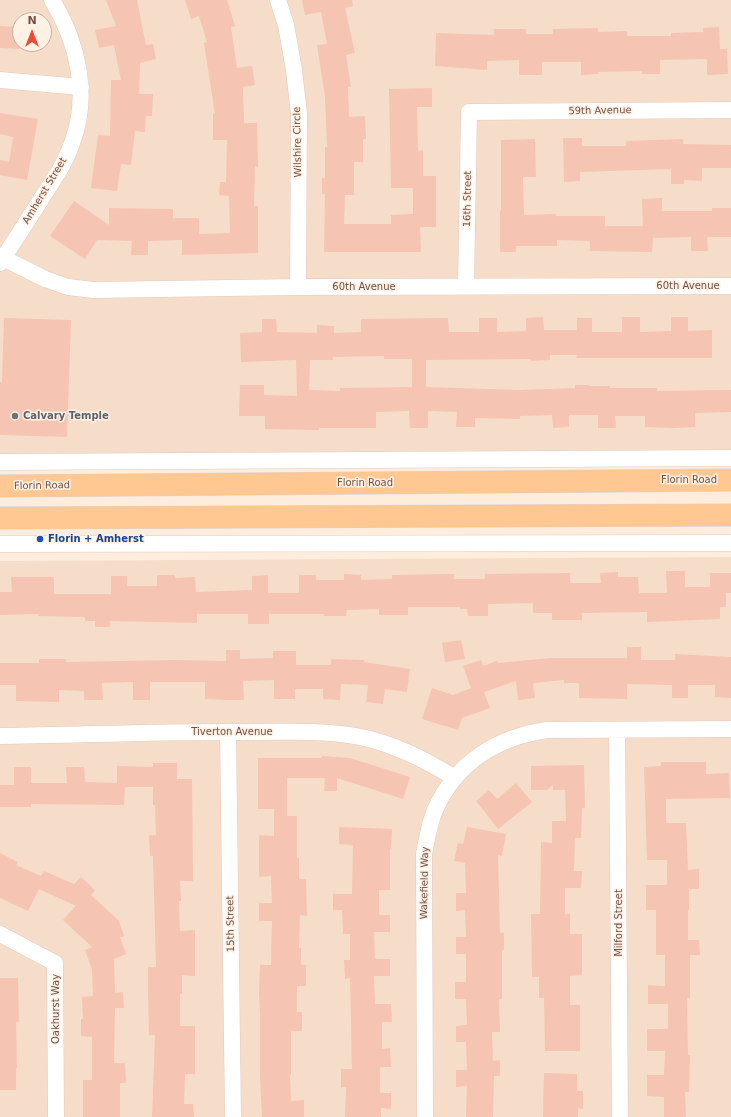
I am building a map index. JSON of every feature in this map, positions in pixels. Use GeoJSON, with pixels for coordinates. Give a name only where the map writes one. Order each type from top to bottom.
{"type":"FeatureCollection","features":[{"type":"Feature","properties":{"kind":"main road","name":"Florin Road"},"geometry":{"type":"LineString","coordinates":[[0,486],[731,480]]}},
{"type":"Feature","properties":{"kind":"main road"},"geometry":{"type":"LineString","coordinates":[[0,518],[731,515]]}},
{"type":"Feature","properties":{"kind":"street","name":"Amherst Street"},"geometry":{"type":"LineString","coordinates":[[2,261],[62,167],[73,143],[80,112],[81,87],[78,61],[71,41],[52,0]]}},
{"type":"Feature","properties":{"kind":"street","name":"Wilshire Circle"},"geometry":{"type":"LineString","coordinates":[[278,0],[286,25],[294,70],[299,114],[298,287]]}},
{"type":"Feature","properties":{"kind":"street"},"geometry":{"type":"LineString","coordinates":[[0,80],[81,87]]}},
{"type":"Feature","properties":{"kind":"street","name":"59th Avenue"},"geometry":{"type":"LineString","coordinates":[[469,112],[731,110]]}},
{"type":"Feature","properties":{"kind":"street","name":"16th Street"},"geometry":{"type":"LineString","coordinates":[[466,286],[469,112]]}},
{"type":"Feature","properties":{"kind":"street","name":"60th Avenue"},"geometry":{"type":"LineString","coordinates":[[2,261],[45,279],[68,286],[93,290],[298,287],[731,286]]}},
{"type":"Feature","properties":{"kind":"street"},"geometry":{"type":"LineString","coordinates":[[0,462],[731,458]]}},
{"type":"Feature","properties":{"kind":"street"},"geometry":{"type":"LineString","coordinates":[[0,544],[731,543]]}},
{"type":"Feature","properties":{"kind":"street","name":"Wakefield Way"},"geometry":{"type":"LineString","coordinates":[[425,1117],[424,854],[428,832],[435,810],[446,789],[468,764],[486,750],[507,740],[529,733],[547,730],[731,729]]}},
{"type":"Feature","properties":{"kind":"street","name":"Milford Street"},"geometry":{"type":"LineString","coordinates":[[617,730],[620,1117]]}},
{"type":"Feature","properties":{"kind":"street","name":"Tiverton Avenue"},"geometry":{"type":"LineString","coordinates":[[0,736],[228,732],[327,732],[356,736],[383,743],[433,764],[455,778]]}},
{"type":"Feature","properties":{"kind":"street","name":"15th Street"},"geometry":{"type":"LineString","coordinates":[[228,732],[233,1117]]}},
{"type":"Feature","properties":{"kind":"street","name":"Oakhurst Way"},"geometry":{"type":"LineString","coordinates":[[0,934],[55,963],[56,1117]]}},
{"type":"Feature","properties":{"kind":"shaded area"},"geometry":{"type":"Polygon","coordinates":[[[0,0],[731,0],[731,456],[0,461],[0,0]]]}},
{"type":"Feature","properties":{"kind":"shaded area"},"geometry":{"type":"Polygon","coordinates":[[[731,557],[731,1117],[0,1117],[0,561],[731,557]]]}},
{"type":"Feature","properties":{"kind":"building"},"geometry":{"type":"Polygon","coordinates":[[[106,0],[137,0],[146,45],[153,44],[156,59],[140,63],[139,94],[153,94],[152,116],[146,116],[145,132],[135,131],[131,165],[121,164],[117,191],[91,188],[98,135],[110,136],[111,80],[121,80],[114,45],[99,48],[95,30],[116,26],[106,0]]]}},
{"type":"Feature","properties":{"kind":"building"},"geometry":{"type":"Polygon","coordinates":[[[185,0],[227,0],[235,26],[231,27],[237,68],[252,66],[255,85],[243,87],[244,123],[257,123],[258,167],[255,166],[254,206],[258,206],[258,253],[182,255],[182,240],[148,241],[148,255],[131,255],[132,241],[97,240],[85,259],[50,236],[74,201],[109,225],[109,208],[173,209],[173,218],[199,218],[199,234],[230,233],[229,196],[219,195],[220,182],[226,182],[227,140],[213,140],[213,114],[215,114],[204,43],[207,42],[199,16],[191,19],[185,0]]]}},
{"type":"Feature","properties":{"kind":"building"},"geometry":{"type":"Polygon","coordinates":[[[302,0],[352,0],[353,6],[345,8],[355,53],[346,55],[351,87],[348,87],[349,117],[365,116],[366,139],[363,139],[363,162],[354,162],[354,195],[345,195],[344,224],[391,224],[391,215],[413,214],[413,188],[391,188],[389,89],[432,88],[432,107],[417,107],[418,151],[423,150],[423,176],[436,176],[436,227],[420,227],[421,252],[324,252],[325,194],[322,194],[322,178],[325,178],[325,147],[327,147],[325,97],[317,45],[327,44],[321,12],[305,15],[302,0]]]}},
{"type":"Feature","properties":{"kind":"building"},"geometry":{"type":"Polygon","coordinates":[[[0,26],[12,27],[12,49],[0,48],[0,26]]]}},
{"type":"Feature","properties":{"kind":"building"},"geometry":{"type":"Polygon","coordinates":[[[719,27],[720,49],[727,49],[728,74],[707,75],[707,59],[660,60],[660,74],[642,74],[642,71],[598,72],[598,74],[581,75],[581,62],[542,62],[542,75],[519,75],[519,60],[487,61],[487,70],[435,66],[436,33],[494,35],[494,29],[526,29],[526,34],[553,34],[553,29],[598,28],[598,32],[627,31],[627,36],[671,36],[671,33],[703,32],[703,28],[719,27]]]}},
{"type":"Feature","properties":{"kind":"building"},"geometry":{"type":"Polygon","coordinates":[[[0,113],[38,119],[27,180],[0,175],[0,160],[9,162],[13,137],[0,134],[0,113]]]}},
{"type":"Feature","properties":{"kind":"building"},"geometry":{"type":"Polygon","coordinates":[[[563,138],[582,138],[582,146],[626,146],[626,141],[683,139],[683,144],[731,145],[731,168],[702,168],[702,181],[684,180],[684,184],[671,184],[671,169],[580,172],[580,181],[564,182],[563,138]]]}},
{"type":"Feature","properties":{"kind":"building"},"geometry":{"type":"Polygon","coordinates":[[[535,139],[536,177],[523,177],[524,215],[556,214],[556,216],[605,216],[605,226],[643,226],[642,199],[662,198],[662,211],[712,211],[712,208],[731,208],[731,237],[707,237],[708,251],[691,251],[691,237],[653,238],[652,252],[590,251],[590,241],[557,240],[557,246],[516,246],[516,252],[500,252],[501,140],[535,139]]]}},
{"type":"Feature","properties":{"kind":"building"},"geometry":{"type":"Polygon","coordinates":[[[543,317],[544,330],[577,330],[577,318],[592,318],[592,332],[622,332],[622,317],[640,317],[640,332],[671,331],[671,317],[688,317],[688,331],[712,330],[712,358],[576,358],[577,355],[550,355],[550,360],[531,361],[531,359],[426,360],[426,387],[520,390],[575,388],[575,385],[589,385],[610,386],[610,388],[657,388],[657,391],[731,390],[731,412],[695,413],[695,427],[673,428],[645,427],[645,416],[615,416],[616,428],[598,428],[598,415],[569,415],[569,427],[553,428],[552,415],[520,416],[520,419],[475,418],[475,427],[456,427],[457,412],[428,411],[428,428],[410,428],[409,411],[376,412],[376,428],[319,428],[319,430],[265,429],[265,416],[239,416],[240,385],[264,385],[264,395],[297,396],[296,360],[241,362],[240,333],[262,332],[262,319],[276,319],[277,332],[317,333],[317,325],[334,326],[334,333],[361,332],[361,319],[448,318],[449,332],[479,332],[479,318],[497,318],[497,332],[526,331],[526,318],[543,317]],[[384,356],[333,357],[333,360],[310,360],[309,390],[340,391],[340,388],[412,387],[412,359],[384,359],[384,356]]]}},
{"type":"Feature","properties":{"kind":"building"},"geometry":{"type":"Polygon","coordinates":[[[4,318],[71,320],[67,437],[0,435],[0,382],[2,382],[4,318]]]}},
{"type":"Feature","properties":{"kind":"building"},"geometry":{"type":"Polygon","coordinates":[[[666,571],[685,571],[685,587],[710,587],[710,573],[731,573],[731,593],[726,593],[726,607],[720,607],[720,619],[647,622],[647,612],[582,613],[582,620],[552,620],[552,613],[533,613],[533,603],[488,604],[488,616],[468,616],[467,609],[460,609],[460,607],[408,607],[408,615],[379,615],[379,609],[347,610],[346,616],[324,616],[324,614],[269,614],[269,624],[248,624],[248,614],[197,614],[197,623],[110,621],[110,627],[95,627],[95,621],[85,621],[85,617],[38,616],[38,614],[0,615],[0,592],[12,592],[11,577],[54,577],[54,594],[111,594],[111,576],[127,576],[127,586],[157,586],[157,575],[175,575],[175,578],[195,577],[196,592],[252,590],[252,576],[268,575],[268,593],[299,593],[299,575],[316,575],[316,580],[344,580],[344,574],[361,575],[361,580],[392,579],[392,575],[454,574],[454,579],[485,579],[485,574],[570,573],[570,583],[601,583],[600,573],[618,572],[618,577],[638,577],[639,593],[667,593],[666,571]]]}},
{"type":"Feature","properties":{"kind":"building"},"geometry":{"type":"Polygon","coordinates":[[[461,640],[465,659],[445,662],[442,643],[461,640]]]}},
{"type":"Feature","properties":{"kind":"building"},"geometry":{"type":"Polygon","coordinates":[[[627,647],[641,647],[641,660],[675,660],[675,654],[731,657],[731,698],[715,697],[715,685],[688,685],[688,698],[672,698],[672,685],[627,684],[627,699],[579,698],[579,683],[564,683],[564,680],[533,683],[535,698],[518,700],[516,681],[484,692],[490,708],[462,718],[458,730],[422,719],[432,688],[453,695],[471,688],[463,666],[481,660],[483,666],[497,661],[498,663],[551,658],[627,658],[627,647]]]}},
{"type":"Feature","properties":{"kind":"building"},"geometry":{"type":"Polygon","coordinates":[[[226,650],[240,650],[240,659],[273,658],[273,651],[296,651],[296,665],[331,665],[331,659],[364,660],[364,662],[410,669],[407,692],[385,689],[383,704],[366,702],[368,685],[341,684],[340,700],[323,699],[323,689],[295,689],[295,699],[274,699],[274,680],[243,681],[244,700],[227,700],[205,699],[205,682],[150,682],[150,700],[133,700],[133,682],[102,683],[103,700],[84,700],[84,691],[59,690],[59,702],[16,701],[16,685],[0,685],[0,663],[39,663],[39,659],[66,659],[66,662],[174,660],[226,661],[226,650]]]}},
{"type":"Feature","properties":{"kind":"building"},"geometry":{"type":"Polygon","coordinates":[[[322,756],[350,758],[410,777],[403,799],[337,778],[337,791],[324,791],[325,778],[287,778],[287,816],[297,816],[297,858],[299,858],[299,879],[306,879],[307,916],[300,915],[299,948],[301,948],[301,965],[306,965],[306,986],[297,986],[297,1012],[302,1012],[302,1031],[291,1031],[290,1075],[291,1101],[304,1100],[304,1117],[262,1117],[260,1075],[260,965],[271,965],[272,921],[259,921],[259,903],[272,903],[271,876],[259,877],[259,835],[274,836],[274,809],[258,809],[258,758],[322,758],[322,756]]]}},
{"type":"Feature","properties":{"kind":"building"},"geometry":{"type":"Polygon","coordinates":[[[661,762],[706,762],[706,774],[729,773],[730,798],[666,799],[666,823],[686,823],[688,870],[699,869],[699,889],[689,889],[688,940],[699,940],[700,955],[690,955],[690,998],[687,998],[688,1055],[690,1055],[689,1092],[685,1092],[686,1117],[664,1117],[664,1097],[647,1096],[647,1075],[664,1075],[665,1051],[647,1051],[647,1029],[668,1029],[668,1004],[648,1004],[648,985],[665,986],[665,955],[656,955],[656,910],[646,910],[646,885],[667,885],[667,860],[647,860],[644,767],[661,766],[661,762]]]}},
{"type":"Feature","properties":{"kind":"building"},"geometry":{"type":"Polygon","coordinates":[[[153,763],[177,763],[177,779],[192,779],[193,881],[180,881],[181,901],[179,901],[180,931],[195,930],[195,976],[182,975],[182,994],[180,994],[180,1026],[195,1026],[195,1074],[185,1074],[184,1104],[193,1104],[194,1117],[152,1117],[155,1035],[149,1035],[148,967],[156,967],[153,856],[150,856],[149,835],[156,835],[153,787],[125,787],[124,805],[31,804],[31,807],[0,807],[0,785],[14,785],[14,767],[31,767],[31,783],[67,783],[66,767],[84,767],[85,782],[117,783],[117,766],[153,767],[153,763]]]}},
{"type":"Feature","properties":{"kind":"building"},"geometry":{"type":"Polygon","coordinates":[[[584,765],[585,808],[582,808],[581,838],[575,838],[574,871],[582,871],[581,888],[565,888],[565,914],[570,914],[570,934],[582,934],[582,975],[570,976],[570,1005],[580,1005],[580,1051],[545,1051],[544,998],[539,998],[539,977],[532,977],[531,914],[540,914],[541,842],[552,843],[552,821],[566,821],[565,790],[553,790],[553,785],[547,790],[531,790],[531,766],[584,765]]]}},
{"type":"Feature","properties":{"kind":"building"},"geometry":{"type":"Polygon","coordinates":[[[516,783],[532,802],[498,829],[476,801],[489,790],[497,799],[516,783]]]}},
{"type":"Feature","properties":{"kind":"building"},"geometry":{"type":"Polygon","coordinates":[[[339,827],[392,829],[390,849],[390,890],[379,890],[379,915],[390,915],[390,932],[374,932],[375,959],[390,959],[390,976],[374,976],[375,1004],[391,1004],[392,1022],[382,1022],[382,1049],[390,1048],[391,1067],[380,1067],[380,1093],[391,1093],[391,1109],[381,1108],[381,1117],[345,1117],[346,1087],[341,1087],[341,1069],[352,1069],[350,978],[345,979],[344,960],[350,960],[350,934],[343,934],[342,910],[333,910],[333,894],[352,894],[353,845],[339,844],[339,827]]]}},
{"type":"Feature","properties":{"kind":"building"},"geometry":{"type":"Polygon","coordinates":[[[467,827],[506,834],[502,856],[498,855],[500,933],[504,933],[504,950],[502,950],[502,999],[499,999],[500,1032],[492,1032],[493,1061],[500,1060],[500,1076],[494,1076],[493,1117],[466,1117],[467,1086],[456,1087],[456,1070],[467,1070],[466,1042],[456,1042],[456,1026],[467,1025],[466,999],[455,999],[455,982],[466,982],[466,954],[456,954],[456,937],[466,937],[465,910],[456,911],[456,893],[466,893],[465,863],[454,861],[458,843],[463,844],[467,827]]]}},
{"type":"Feature","properties":{"kind":"building"},"geometry":{"type":"Polygon","coordinates":[[[0,853],[18,862],[16,865],[41,876],[44,871],[74,884],[81,877],[95,890],[91,895],[119,921],[124,936],[120,937],[126,954],[114,959],[115,993],[123,992],[124,1008],[115,1008],[114,1063],[125,1063],[126,1083],[120,1083],[120,1117],[83,1117],[83,1080],[92,1080],[92,1037],[81,1036],[81,1019],[83,1019],[82,997],[93,996],[92,969],[85,950],[92,947],[63,920],[76,906],[39,889],[28,911],[0,898],[0,853]]]}},
{"type":"Feature","properties":{"kind":"building"},"geometry":{"type":"Polygon","coordinates":[[[0,978],[18,978],[19,1022],[16,1022],[16,1090],[0,1090],[0,978]]]}},
{"type":"Feature","properties":{"kind":"building"},"geometry":{"type":"Polygon","coordinates":[[[544,1073],[577,1074],[577,1091],[583,1091],[583,1109],[578,1108],[578,1117],[543,1117],[544,1073]]]}},
{"type":"Feature","properties":{"kind":"place","name":"Calvary Temple"},"geometry":{"type":"Point","coordinates":[15,416]}},
{"type":"Feature","properties":{"kind":"place","name":"Florin + Amherst"},"geometry":{"type":"Point","coordinates":[40,539]}}]}
